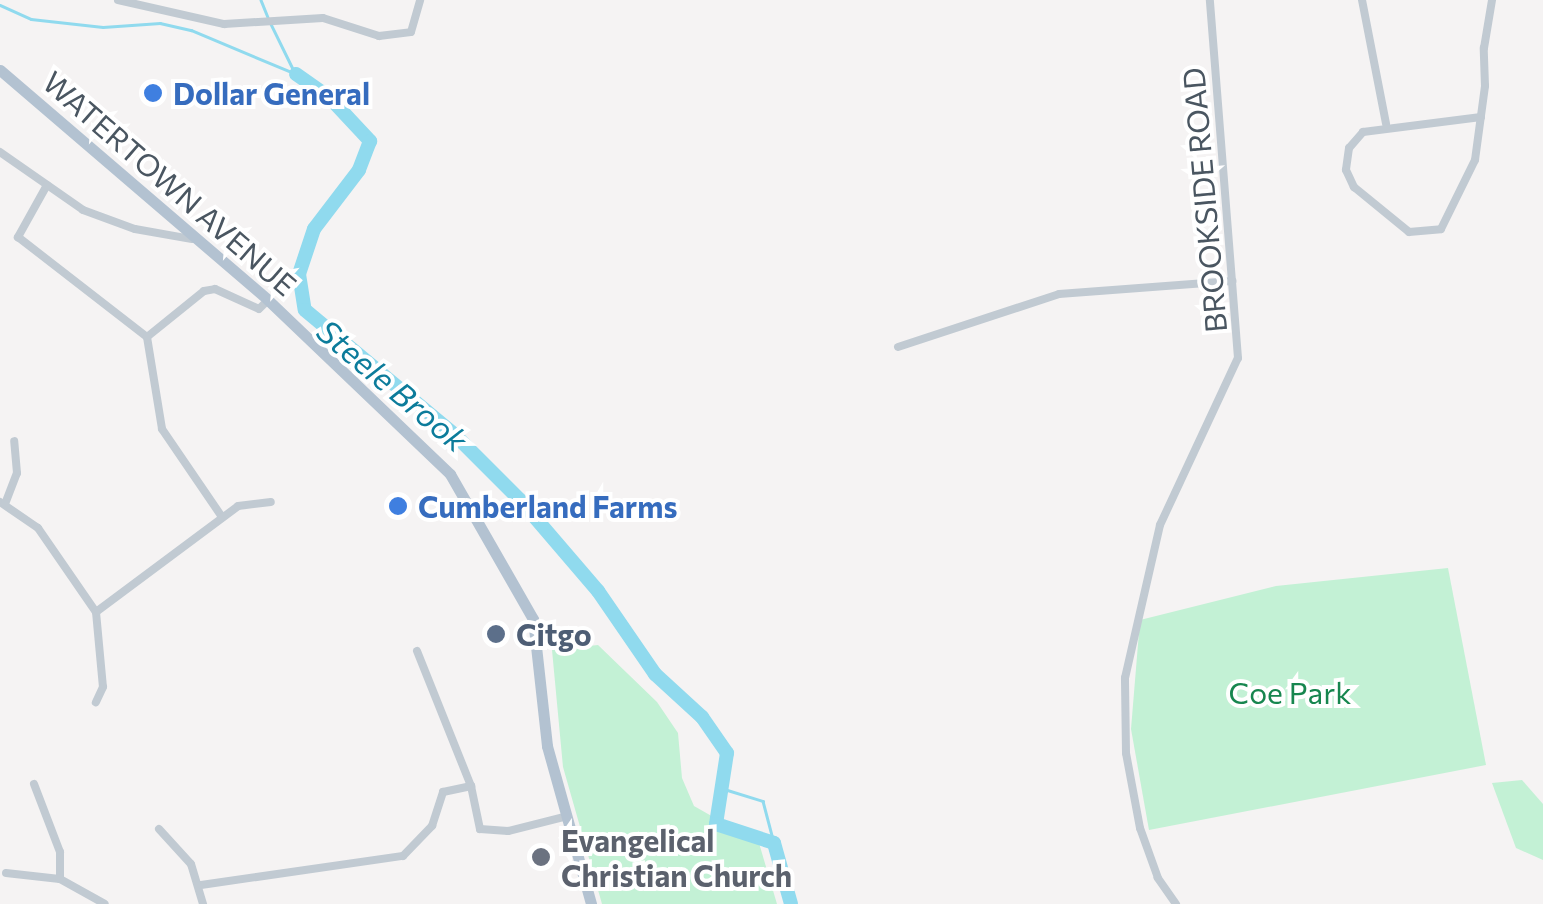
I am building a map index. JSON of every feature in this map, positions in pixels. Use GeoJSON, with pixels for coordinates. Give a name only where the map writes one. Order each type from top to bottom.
{"type":"FeatureCollection","features":[{"type":"Feature","properties":{"kind":"main road","name":"WATERTOWN AVENUE"},"geometry":{"type":"LineString","coordinates":[[0,70],[192,239],[268,300],[450,474],[533,619],[547,746],[590,904]]}},
{"type":"Feature","properties":{"kind":"street"},"geometry":{"type":"LineString","coordinates":[[118,0],[202,21],[323,18],[379,36],[411,32],[420,0]]}},
{"type":"Feature","properties":{"kind":"street","name":"BROOKSIDE ROAD"},"geometry":{"type":"LineString","coordinates":[[1176,904],[1158,878],[1140,828],[1126,753],[1125,678],[1160,525],[1238,358],[1210,0]]}},
{"type":"Feature","properties":{"kind":"street"},"geometry":{"type":"LineString","coordinates":[[1362,0],[1386,124]]}},
{"type":"Feature","properties":{"kind":"street"},"geometry":{"type":"LineString","coordinates":[[1481,117],[1386,124],[1356,140],[1346,170],[1354,186],[1409,232],[1426,234],[1441,229],[1460,201],[1481,117],[1492,0]]}},
{"type":"Feature","properties":{"kind":"street"},"geometry":{"type":"LineString","coordinates":[[0,152],[47,185],[118,223],[192,239]]}},
{"type":"Feature","properties":{"kind":"street"},"geometry":{"type":"LineString","coordinates":[[47,185],[18,237],[147,337],[162,428],[222,518]]}},
{"type":"Feature","properties":{"kind":"street"},"geometry":{"type":"LineString","coordinates":[[898,348],[1059,294],[1233,280]]}},
{"type":"Feature","properties":{"kind":"street"},"geometry":{"type":"LineString","coordinates":[[147,337],[204,292],[215,290],[258,309],[268,300]]}},
{"type":"Feature","properties":{"kind":"street"},"geometry":{"type":"LineString","coordinates":[[14,441],[18,473],[2,503],[38,528],[96,612],[103,686],[96,702]]}},
{"type":"Feature","properties":{"kind":"street"},"geometry":{"type":"LineString","coordinates":[[96,612],[238,506],[271,502]]}},
{"type":"Feature","properties":{"kind":"street"},"geometry":{"type":"LineString","coordinates":[[418,651],[471,786],[480,829],[508,831],[564,816]]}},
{"type":"Feature","properties":{"kind":"street"},"geometry":{"type":"LineString","coordinates":[[34,784],[60,852],[60,879]]}},
{"type":"Feature","properties":{"kind":"street"},"geometry":{"type":"LineString","coordinates":[[201,885],[403,856],[432,826],[443,792],[471,786]]}},
{"type":"Feature","properties":{"kind":"street"},"geometry":{"type":"LineString","coordinates":[[159,829],[191,864],[201,885],[203,904]]}},
{"type":"Feature","properties":{"kind":"street"},"geometry":{"type":"LineString","coordinates":[[6,873],[60,879],[105,904]]}},
{"type":"Feature","properties":{"kind":"green space","name":"Coe Park"},"geometry":{"type":"Polygon","coordinates":[[[1448,568],[1486,765],[1149,830],[1131,729],[1140,620],[1276,586],[1448,568]]]}},
{"type":"Feature","properties":{"kind":"green space"},"geometry":{"type":"Polygon","coordinates":[[[598,645],[657,702],[678,733],[682,778],[694,806],[759,843],[777,904],[602,904],[563,767],[552,650],[598,645]]]}},
{"type":"Feature","properties":{"kind":"green space"},"geometry":{"type":"Polygon","coordinates":[[[1522,780],[1543,804],[1543,860],[1516,848],[1492,783],[1522,780]]]}},
{"type":"Feature","properties":{"kind":"waterway"},"geometry":{"type":"LineString","coordinates":[[261,0],[268,17]]}},
{"type":"Feature","properties":{"kind":"waterway","name":"Steele Brook"},"geometry":{"type":"LineString","coordinates":[[0,5],[31,19],[103,27],[160,23],[191,30],[296,74]]}},
{"type":"Feature","properties":{"kind":"waterway"},"geometry":{"type":"LineString","coordinates":[[271,24],[294,71]]}},
{"type":"Feature","properties":{"kind":"waterway","name":"Steele Brook"},"geometry":{"type":"LineString","coordinates":[[296,74],[328,96],[370,141],[359,170],[314,229],[299,274],[305,310],[454,434],[520,500],[598,591],[655,674],[702,717],[727,753],[716,824],[774,843],[791,904]]}},
{"type":"Feature","properties":{"kind":"waterway","name":"Steele Brook"},"geometry":{"type":"LineString","coordinates":[[721,788],[763,801],[774,843]]}},
{"type":"Feature","properties":{"kind":"place","name":"Dollar General"},"geometry":{"type":"Point","coordinates":[153,93]}},
{"type":"Feature","properties":{"kind":"place","name":"Cumberland Farms"},"geometry":{"type":"Point","coordinates":[398,506]}},
{"type":"Feature","properties":{"kind":"place","name":"Citgo"},"geometry":{"type":"Point","coordinates":[496,634]}},
{"type":"Feature","properties":{"kind":"place","name":"Evangelical Christian Church"},"geometry":{"type":"Point","coordinates":[541,857]}}]}
